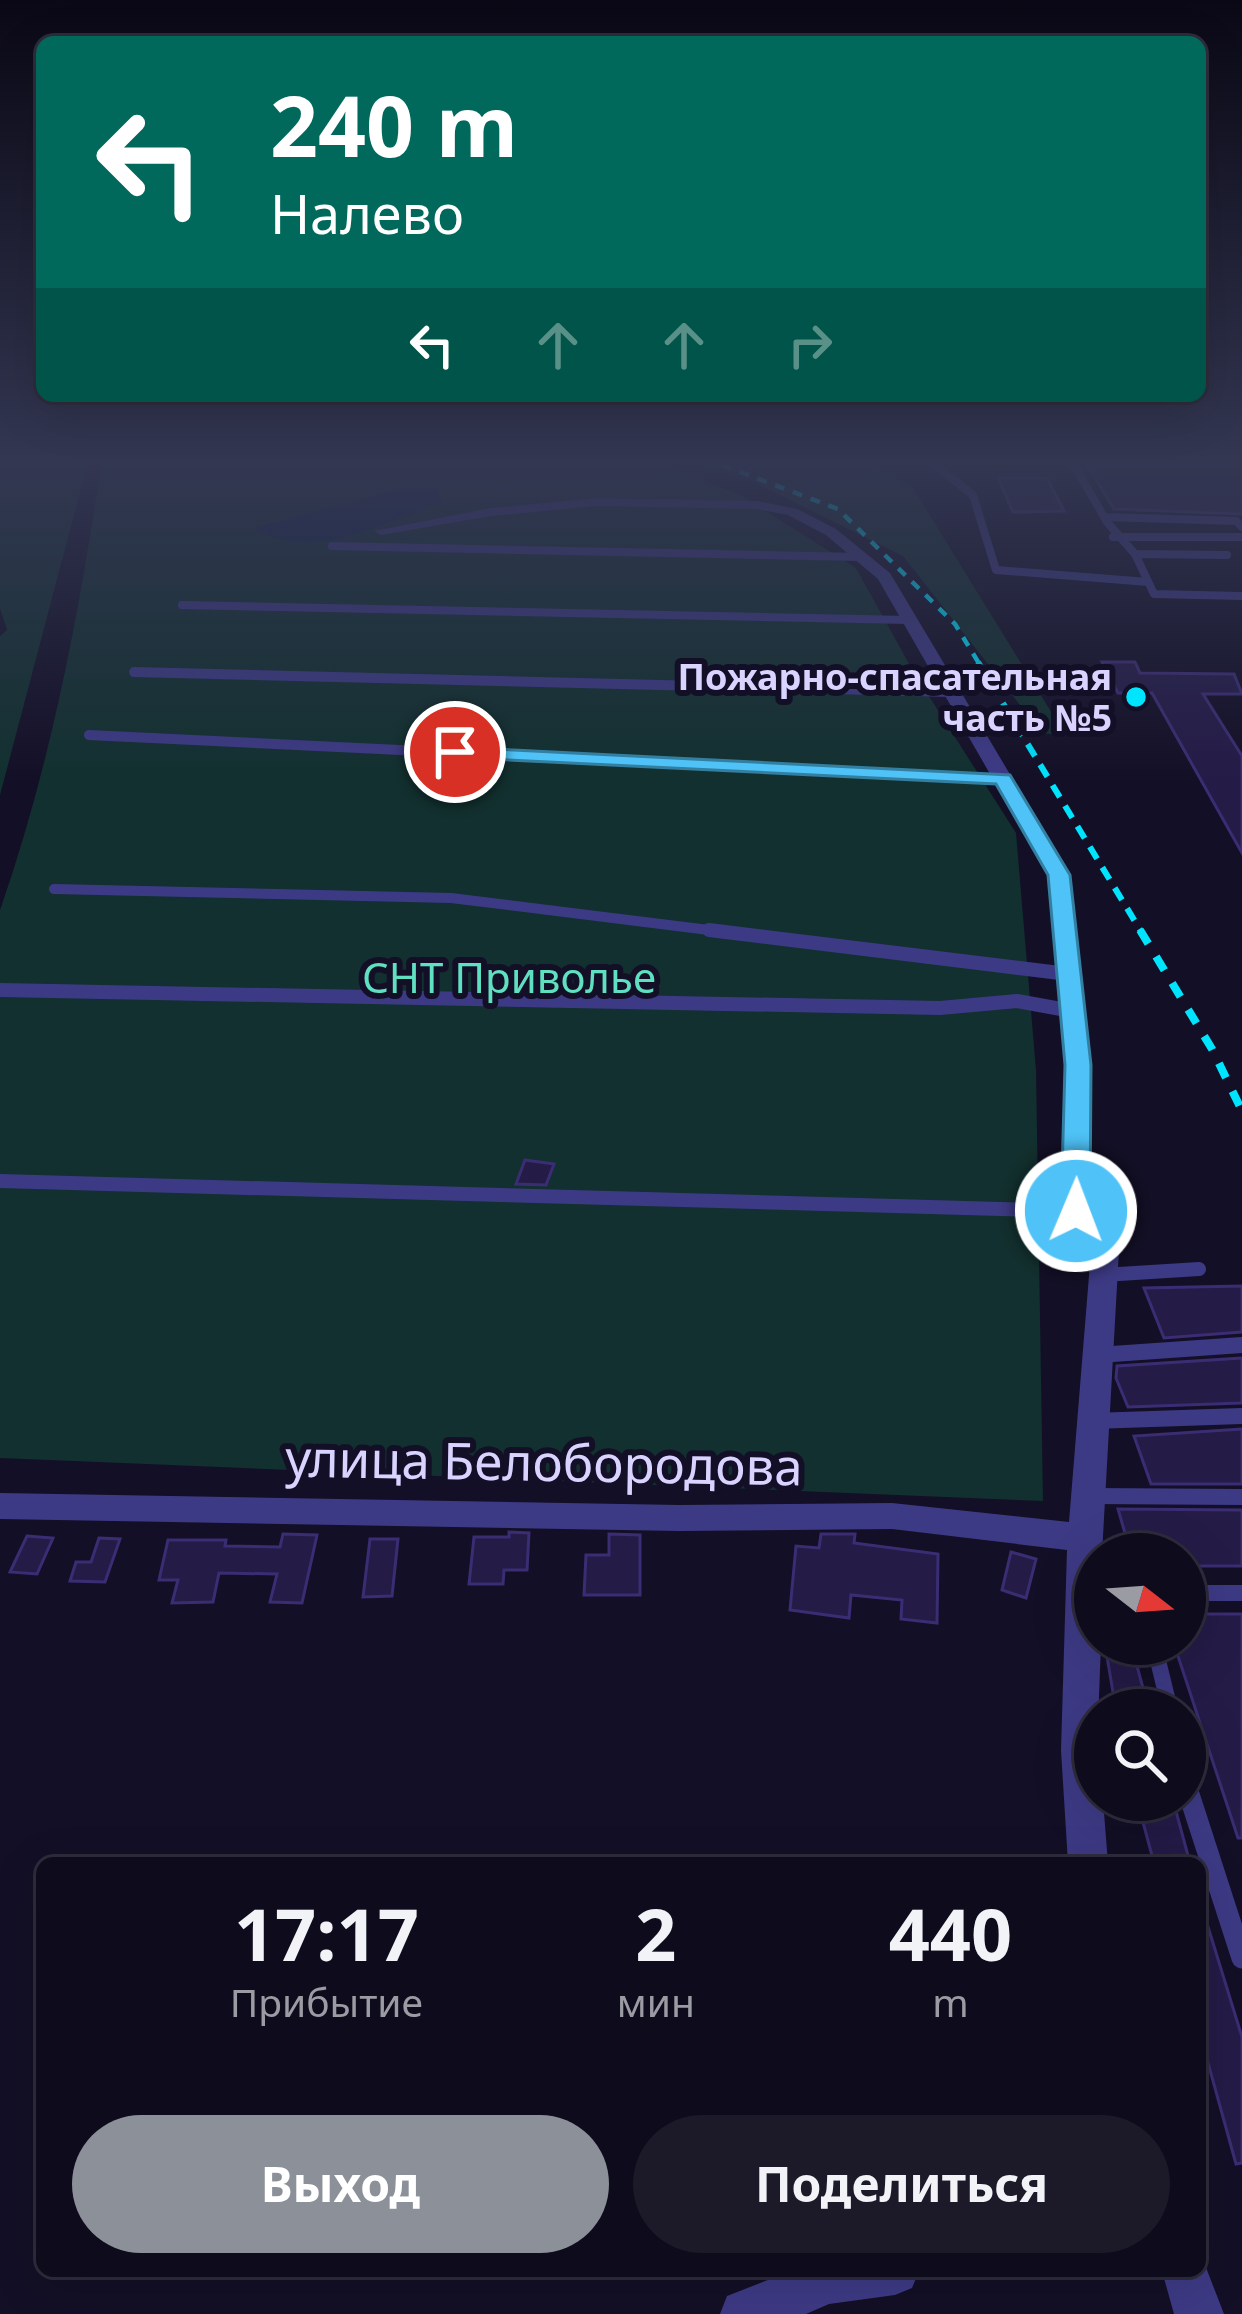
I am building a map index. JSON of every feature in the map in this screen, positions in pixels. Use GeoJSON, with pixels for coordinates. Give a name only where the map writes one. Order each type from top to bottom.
{"type":"FeatureCollection","features":[{"type":"Feature","properties":{"kind":"street"},"geometry":{"type":"LineString","coordinates":[[871,566],[884,576],[1059,875],[1078,1065],[1076,1211],[1105,1250],[1085,1533]]}},
{"type":"Feature","properties":{"kind":"street","name":"улица Белобородова"},"geometry":{"type":"LineString","coordinates":[[0,1506],[679,1518],[892,1516],[1074,1537]]}},
{"type":"Feature","properties":{"kind":"street"},"geometry":{"type":"LineString","coordinates":[[1082,1665],[1080,1750],[1088,1857]]}},
{"type":"Feature","properties":{"kind":"street"},"geometry":{"type":"LineString","coordinates":[[745,2314],[829,2280],[851,2277]]}},
{"type":"Feature","properties":{"kind":"street"},"geometry":{"type":"LineString","coordinates":[[1188,2277],[1198,2314]]}},
{"type":"Feature","properties":{"kind":"lane"},"geometry":{"type":"LineString","coordinates":[[995,566],[996,570],[1148,583]]}},
{"type":"Feature","properties":{"kind":"lane"},"geometry":{"type":"LineString","coordinates":[[1141,566],[1154,594],[1242,596]]}},
{"type":"Feature","properties":{"kind":"lane"},"geometry":{"type":"LineString","coordinates":[[182,605],[910,620]]}},
{"type":"Feature","properties":{"kind":"lane"},"geometry":{"type":"LineString","coordinates":[[134,672],[952,692]]}},
{"type":"Feature","properties":{"kind":"lane"},"geometry":{"type":"LineString","coordinates":[[89,735],[1003,779]]}},
{"type":"Feature","properties":{"kind":"lane"},"geometry":{"type":"LineString","coordinates":[[54,889],[451,898],[1068,974]]}},
{"type":"Feature","properties":{"kind":"lane"},"geometry":{"type":"LineString","coordinates":[[0,990],[940,1008],[1017,1001],[1072,1011]]}},
{"type":"Feature","properties":{"kind":"lane"},"geometry":{"type":"LineString","coordinates":[[0,1181],[1076,1211]]}},
{"type":"Feature","properties":{"kind":"lane"},"geometry":{"type":"LineString","coordinates":[[1103,1275],[1199,1269]]}},
{"type":"Feature","properties":{"kind":"lane"},"geometry":{"type":"LineString","coordinates":[[1098,1355],[1242,1345]]}},
{"type":"Feature","properties":{"kind":"lane"},"geometry":{"type":"LineString","coordinates":[[1092,1421],[1242,1416]]}},
{"type":"Feature","properties":{"kind":"lane"},"geometry":{"type":"LineString","coordinates":[[1087,1496],[1242,1497]]}},
{"type":"Feature","properties":{"kind":"lane"},"geometry":{"type":"LineString","coordinates":[[1206,1593],[1242,1593]]}},
{"type":"Feature","properties":{"kind":"lane"},"geometry":{"type":"LineString","coordinates":[[1198,1821],[1242,1958]]}},
{"type":"Feature","properties":{"kind":"green space"},"geometry":{"type":"Polygon","coordinates":[[[0,566],[60,566],[0,795],[0,636],[7,630],[0,608],[0,566]]]}},
{"type":"Feature","properties":{"kind":"green space","name":"СНТ Приволье"},"geometry":{"type":"Polygon","coordinates":[[[85,566],[856,568],[913,671],[1016,833],[1036,1070],[1043,1501],[0,1458],[0,910],[34,799],[85,566]]]}},
{"type":"Feature","properties":{"kind":"green space"},"geometry":{"type":"Polygon","coordinates":[[[911,566],[961,566],[1066,736],[1042,733],[911,566]]]}},
{"type":"Feature","properties":{"kind":"building"},"geometry":{"type":"Polygon","coordinates":[[[1102,662],[1135,662],[1140,673],[1234,674],[1242,694],[1203,694],[1242,756],[1242,853],[1152,693],[1118,693],[1102,662]]]}},
{"type":"Feature","properties":{"kind":"building"},"geometry":{"type":"Polygon","coordinates":[[[525,1160],[554,1164],[546,1185],[516,1184],[525,1160]]]}},
{"type":"Feature","properties":{"kind":"building"},"geometry":{"type":"Polygon","coordinates":[[[1242,1286],[1242,1332],[1164,1338],[1144,1288],[1242,1286]]]}},
{"type":"Feature","properties":{"kind":"building"},"geometry":{"type":"Polygon","coordinates":[[[1242,1358],[1242,1403],[1128,1407],[1116,1378],[1117,1366],[1242,1358]]]}},
{"type":"Feature","properties":{"kind":"building"},"geometry":{"type":"Polygon","coordinates":[[[1242,1429],[1242,1484],[1151,1484],[1134,1436],[1242,1429]]]}},
{"type":"Feature","properties":{"kind":"building"},"geometry":{"type":"Polygon","coordinates":[[[1118,1509],[1242,1510],[1242,1566],[1206,1566],[1206,1533],[1125,1533],[1118,1509]]]}},
{"type":"Feature","properties":{"kind":"building"},"geometry":{"type":"Polygon","coordinates":[[[509,1532],[529,1533],[527,1570],[504,1570],[503,1584],[469,1584],[474,1537],[509,1537],[509,1532]]]}},
{"type":"Feature","properties":{"kind":"building"},"geometry":{"type":"Polygon","coordinates":[[[283,1534],[317,1535],[302,1603],[270,1602],[277,1574],[219,1573],[213,1602],[172,1603],[178,1580],[159,1580],[168,1540],[226,1540],[225,1546],[280,1547],[283,1534]]]}},
{"type":"Feature","properties":{"kind":"building"},"geometry":{"type":"Polygon","coordinates":[[[609,1534],[640,1535],[640,1595],[584,1595],[586,1555],[609,1555],[609,1534]]]}},
{"type":"Feature","properties":{"kind":"building"},"geometry":{"type":"Polygon","coordinates":[[[821,1534],[855,1534],[854,1543],[938,1554],[937,1623],[901,1619],[902,1600],[851,1595],[849,1618],[790,1610],[796,1546],[819,1548],[821,1534]]]}},
{"type":"Feature","properties":{"kind":"building"},"geometry":{"type":"Polygon","coordinates":[[[27,1536],[53,1538],[37,1574],[10,1572],[27,1536]]]}},
{"type":"Feature","properties":{"kind":"building"},"geometry":{"type":"Polygon","coordinates":[[[99,1538],[120,1539],[105,1582],[70,1581],[76,1562],[91,1562],[99,1538]]]}},
{"type":"Feature","properties":{"kind":"building"},"geometry":{"type":"Polygon","coordinates":[[[370,1539],[398,1539],[392,1596],[363,1597],[370,1539]]]}},
{"type":"Feature","properties":{"kind":"building"},"geometry":{"type":"Polygon","coordinates":[[[1011,1552],[1036,1559],[1026,1598],[1002,1590],[1011,1552]]]}},
{"type":"Feature","properties":{"kind":"building"},"geometry":{"type":"Polygon","coordinates":[[[1206,1614],[1242,1614],[1242,1838],[1238,1838],[1206,1741],[1206,1689],[1189,1689],[1181,1665],[1206,1665],[1206,1614]]]}},
{"type":"Feature","properties":{"kind":"building"},"geometry":{"type":"Polygon","coordinates":[[[1108,1665],[1137,1665],[1143,1689],[1112,1689],[1108,1665]]]}},
{"type":"Feature","properties":{"kind":"building"},"geometry":{"type":"Polygon","coordinates":[[[1143,1821],[1179,1821],[1188,1857],[1152,1857],[1143,1821]]]}},
{"type":"Feature","properties":{"kind":"building"},"geometry":{"type":"Polygon","coordinates":[[[1206,1920],[1242,2037],[1242,2163],[1236,2164],[1206,2056],[1206,1920]]]}},
{"type":"Feature","properties":{"kind":"railway"},"geometry":{"type":"LineString","coordinates":[[896,566],[955,624],[980,665]]}},
{"type":"Feature","properties":{"kind":"railway"},"geometry":{"type":"LineString","coordinates":[[978,662],[1142,933]]}},
{"type":"Feature","properties":{"kind":"railway"},"geometry":{"type":"LineString","coordinates":[[1140,930],[1212,1049],[1242,1111]]}},
{"type":"Feature","properties":{"kind":"place","name":"Пожарно-спасательная часть №5"},"geometry":{"type":"Point","coordinates":[1136,697]}},
{"type":"Feature","properties":{"kind":"route"},"geometry":{"type":"LineString","coordinates":[[455,752],[1003,779],[1059,875],[1078,1065],[1076,1211]]}}]}
